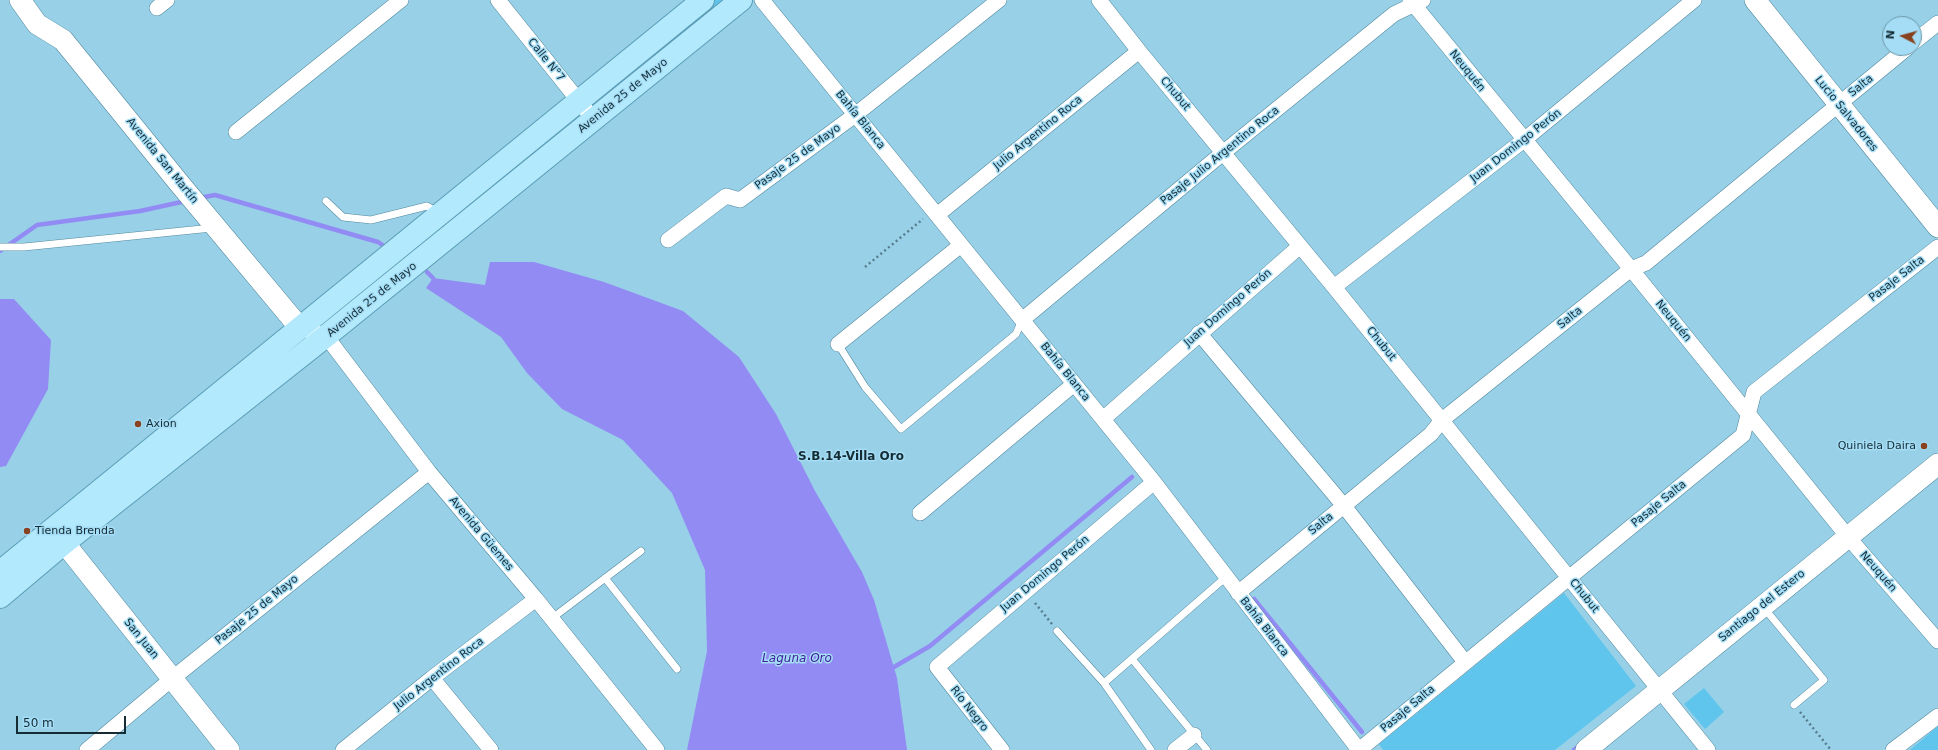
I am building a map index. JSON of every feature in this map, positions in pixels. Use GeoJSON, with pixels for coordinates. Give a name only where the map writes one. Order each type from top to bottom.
{"type":"FeatureCollection","features":[{"type":"Feature","properties":{"kind":"main road","name":"Avenida 25 de Mayo"},"geometry":{"type":"LineString","coordinates":[[0,597],[58,536],[300,328],[439,213],[703,0]]}},
{"type":"Feature","properties":{"kind":"main road","name":"Avenida 25 de Mayo"},"geometry":{"type":"LineString","coordinates":[[0,572],[58,536],[326,336],[741,0]]}},
{"type":"Feature","properties":{"kind":"street","name":"Avenida San Martín"},"geometry":{"type":"LineString","coordinates":[[20,0],[37,24],[63,40],[179,183],[300,328]]}},
{"type":"Feature","properties":{"kind":"street"},"geometry":{"type":"LineString","coordinates":[[236,132],[401,0]]}},
{"type":"Feature","properties":{"kind":"street","name":"Calle N°7"},"geometry":{"type":"LineString","coordinates":[[498,0],[594,120]]}},
{"type":"Feature","properties":{"kind":"street","name":"Bahía Blanca"},"geometry":{"type":"LineString","coordinates":[[762,0],[1154,482],[1359,750]]}},
{"type":"Feature","properties":{"kind":"street","name":"Pasaje 25 de Mayo"},"geometry":{"type":"LineString","coordinates":[[668,240],[726,196],[740,200],[856,115],[999,0]]}},
{"type":"Feature","properties":{"kind":"street","name":"Chubut"},"geometry":{"type":"LineString","coordinates":[[1099,0],[1139,52],[1224,152],[1334,286],[1708,750]]}},
{"type":"Feature","properties":{"kind":"street","name":"Juan Domingo Perón"},"geometry":{"type":"LineString","coordinates":[[1334,286],[1524,140],[1694,0]]}},
{"type":"Feature","properties":{"kind":"street","name":"Lucio Salvadores"},"geometry":{"type":"LineString","coordinates":[[1755,0],[1938,227]]}},
{"type":"Feature","properties":{"kind":"street","name":"Neuquén"},"geometry":{"type":"LineString","coordinates":[[1416,2],[1524,140],[1631,269],[1848,537],[1938,640]]}},
{"type":"Feature","properties":{"kind":"street","name":"Pasaje Julio Argentino Roca"},"geometry":{"type":"LineString","coordinates":[[1022,320],[1224,152],[1394,14],[1416,2]]}},
{"type":"Feature","properties":{"kind":"street"},"geometry":{"type":"LineString","coordinates":[[1922,36],[1938,23]]}},
{"type":"Feature","properties":{"kind":"street","name":"Julio Argentino Roca"},"geometry":{"type":"LineString","coordinates":[[937,215],[1139,52]]}},
{"type":"Feature","properties":{"kind":"street","name":"Salta"},"geometry":{"type":"LineString","coordinates":[[1238,593],[1431,434],[1442,420],[1631,269],[1646,263],[1897,56]]}},
{"type":"Feature","properties":{"kind":"street"},"geometry":{"type":"LineString","coordinates":[[838,344],[961,245]]}},
{"type":"Feature","properties":{"kind":"street","name":"Juan Domingo Perón"},"geometry":{"type":"LineString","coordinates":[[1103,419],[1199,333],[1300,246]]}},
{"type":"Feature","properties":{"kind":"street","name":"Pasaje Salta"},"geometry":{"type":"LineString","coordinates":[[1359,750],[1743,435],[1754,392],[1938,247]]}},
{"type":"Feature","properties":{"kind":"street"},"geometry":{"type":"LineString","coordinates":[[300,328],[326,336]]}},
{"type":"Feature","properties":{"kind":"street"},"geometry":{"type":"LineString","coordinates":[[1199,333],[1344,506],[1465,662]]}},
{"type":"Feature","properties":{"kind":"street","name":"Avenida Güemes"},"geometry":{"type":"LineString","coordinates":[[326,336],[429,472],[536,599],[657,750]]}},
{"type":"Feature","properties":{"kind":"street"},"geometry":{"type":"LineString","coordinates":[[920,513],[1074,384]]}},
{"type":"Feature","properties":{"kind":"street","name":"Santiago del Estero"},"geometry":{"type":"LineString","coordinates":[[1590,749],[1762,606],[1938,464]]}},
{"type":"Feature","properties":{"kind":"street","name":"Pasaje 25 de Mayo"},"geometry":{"type":"LineString","coordinates":[[87,750],[173,678],[429,472]]}},
{"type":"Feature","properties":{"kind":"street","name":"Juan Domingo Perón"},"geometry":{"type":"LineString","coordinates":[[937,667],[1154,482]]}},
{"type":"Feature","properties":{"kind":"street","name":"San Juan"},"geometry":{"type":"LineString","coordinates":[[58,536],[229,750]]}},
{"type":"Feature","properties":{"kind":"street","name":"Julio Argentino Roca"},"geometry":{"type":"LineString","coordinates":[[343,750],[432,678],[536,599]]}},
{"type":"Feature","properties":{"kind":"street","name":"Río Negro"},"geometry":{"type":"LineString","coordinates":[[937,667],[1002,750]]}},
{"type":"Feature","properties":{"kind":"street"},"geometry":{"type":"LineString","coordinates":[[432,678],[490,750]]}},
{"type":"Feature","properties":{"kind":"street"},"geometry":{"type":"LineString","coordinates":[[1893,750],[1938,716]]}},
{"type":"Feature","properties":{"kind":"street"},"geometry":{"type":"LineString","coordinates":[[1175,750],[1194,734]]}},
{"type":"Feature","properties":{"kind":"lane"},"geometry":{"type":"LineString","coordinates":[[326,201],[343,217],[372,220],[427,206],[439,213]]}},
{"type":"Feature","properties":{"kind":"lane"},"geometry":{"type":"LineString","coordinates":[[0,247],[24,248],[216,227]]}},
{"type":"Feature","properties":{"kind":"lane"},"geometry":{"type":"LineString","coordinates":[[838,344],[865,387],[901,429],[1016,334],[1022,320]]}},
{"type":"Feature","properties":{"kind":"lane"},"geometry":{"type":"LineString","coordinates":[[551,619],[641,551]]}},
{"type":"Feature","properties":{"kind":"lane"},"geometry":{"type":"LineString","coordinates":[[1104,683],[1226,577]]}},
{"type":"Feature","properties":{"kind":"lane"},"geometry":{"type":"LineString","coordinates":[[605,578],[677,669]]}},
{"type":"Feature","properties":{"kind":"lane"},"geometry":{"type":"LineString","coordinates":[[1762,606],[1824,680],[1794,705]]}},
{"type":"Feature","properties":{"kind":"lane"},"geometry":{"type":"LineString","coordinates":[[1057,631],[1104,683],[1151,750]]}},
{"type":"Feature","properties":{"kind":"lane"},"geometry":{"type":"LineString","coordinates":[[1132,659],[1207,750]]}},
{"type":"Feature","properties":{"kind":"path"},"geometry":{"type":"LineString","coordinates":[[864,267],[924,218],[937,215]]}},
{"type":"Feature","properties":{"kind":"path"},"geometry":{"type":"LineString","coordinates":[[1026,591],[1057,631]]}},
{"type":"Feature","properties":{"kind":"path"},"geometry":{"type":"LineString","coordinates":[[1794,705],[1831,750]]}},
{"type":"Feature","properties":{"kind":"shaded area"},"geometry":{"type":"Polygon","coordinates":[[[714,0],[726,0],[602,102],[597,96],[714,0]]]}},
{"type":"Feature","properties":{"kind":"shaded area"},"geometry":{"type":"Polygon","coordinates":[[[1564,593],[1636,686],[1555,750],[1383,750],[1379,744],[1564,593]]]}},
{"type":"Feature","properties":{"kind":"shaded area"},"geometry":{"type":"Polygon","coordinates":[[[1704,688],[1724,712],[1705,729],[1684,704],[1704,688]]]}},
{"type":"Feature","properties":{"kind":"shaded area"},"geometry":{"type":"Polygon","coordinates":[[[1938,726],[1938,750],[1910,750],[1938,726]]]}},
{"type":"Feature","properties":{"kind":"water","name":"Laguna Oro"},"geometry":{"type":"Polygon","coordinates":[[[490,262],[534,262],[604,282],[683,311],[739,357],[776,414],[815,491],[862,572],[874,600],[897,678],[907,750],[687,750],[707,651],[705,570],[672,493],[623,440],[562,409],[527,373],[501,337],[426,288],[433,278],[485,285],[490,262]]]}},
{"type":"Feature","properties":{"kind":"water"},"geometry":{"type":"Polygon","coordinates":[[[0,299],[14,299],[51,340],[48,389],[6,466],[0,467],[0,299]]]}},
{"type":"Feature","properties":{"kind":"waterway"},"geometry":{"type":"LineString","coordinates":[[199,198],[215,195],[378,242],[387,248]]}},
{"type":"Feature","properties":{"kind":"waterway"},"geometry":{"type":"LineString","coordinates":[[0,251],[37,225],[140,211],[186,201]]}},
{"type":"Feature","properties":{"kind":"waterway"},"geometry":{"type":"LineString","coordinates":[[427,272],[433,278]]}},
{"type":"Feature","properties":{"kind":"waterway"},"geometry":{"type":"LineString","coordinates":[[894,667],[930,646],[1132,477]]}},
{"type":"Feature","properties":{"kind":"waterway"},"geometry":{"type":"LineString","coordinates":[[1254,599],[1362,732]]}},
{"type":"Feature","properties":{"kind":"waterway"},"geometry":{"type":"LineString","coordinates":[[1574,750],[1581,744]]}},
{"type":"Feature","properties":{"kind":"place","name":"Axion"},"geometry":{"type":"Point","coordinates":[138,424]}},
{"type":"Feature","properties":{"kind":"place","name":"Quiniela Daira"},"geometry":{"type":"Point","coordinates":[1924,446]}},
{"type":"Feature","properties":{"kind":"place","name":"Tienda Brenda"},"geometry":{"type":"Point","coordinates":[27,531]}},
{"type":"Feature","properties":{"kind":"district","name":"S.B.14-Villa Oro"},"geometry":{"type":"Point","coordinates":[851,457]}}]}
